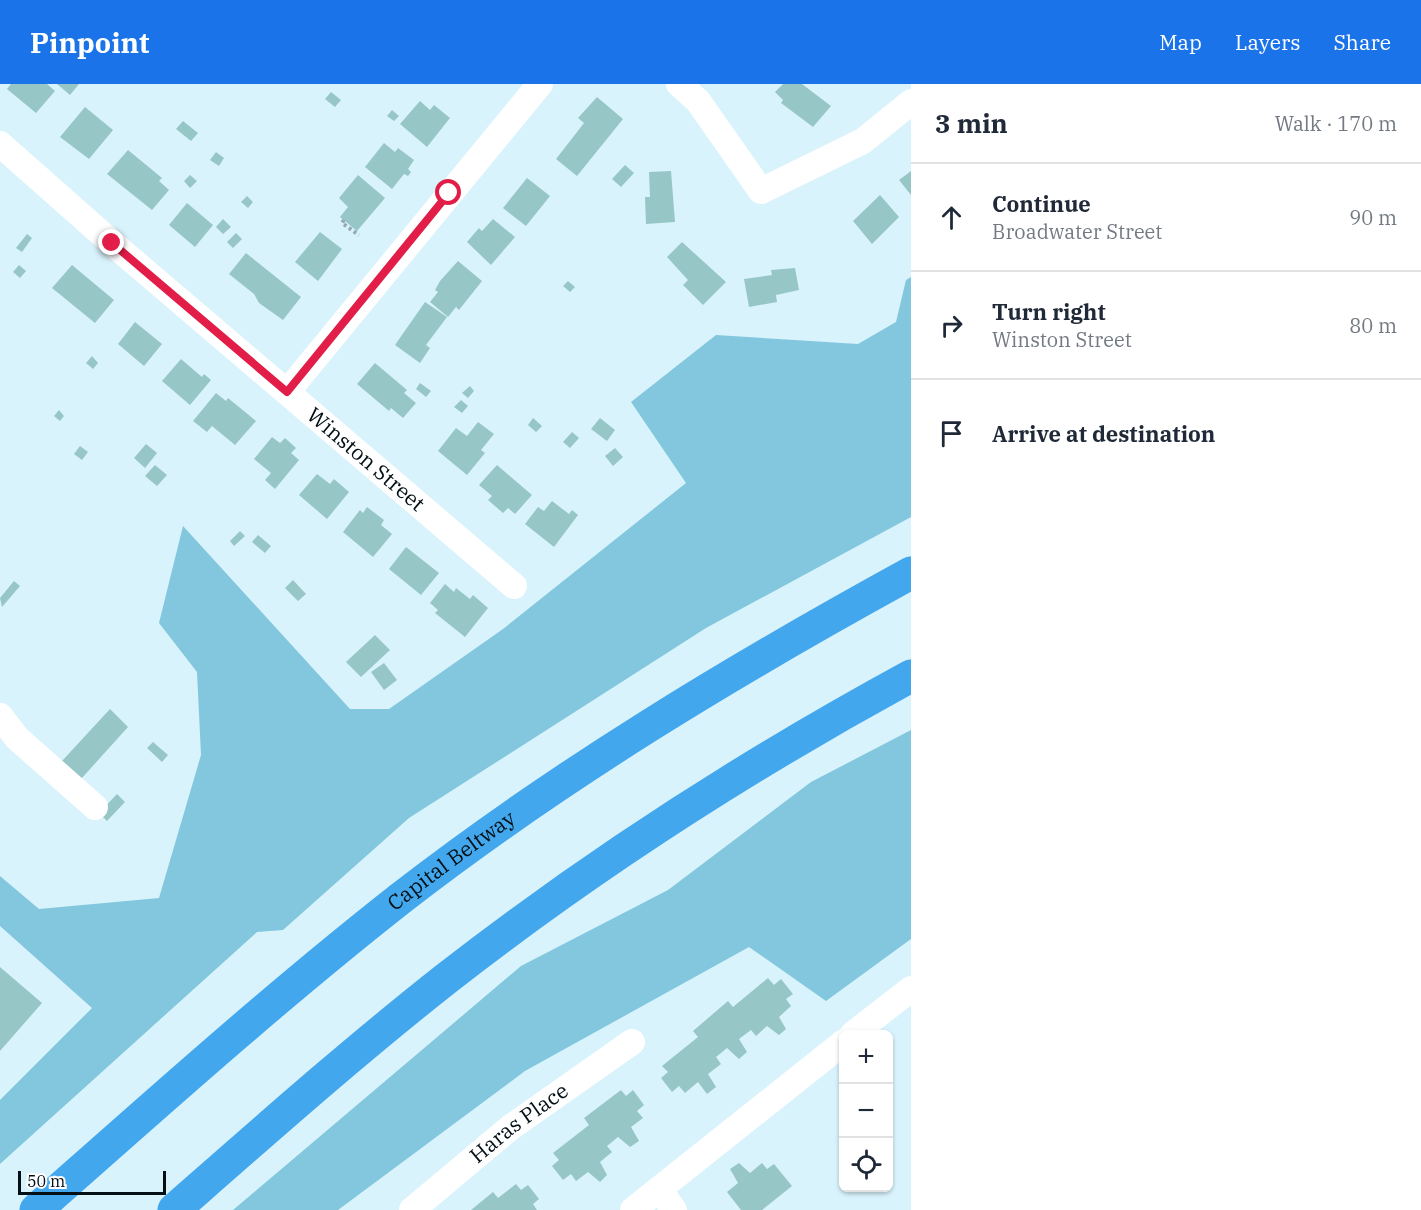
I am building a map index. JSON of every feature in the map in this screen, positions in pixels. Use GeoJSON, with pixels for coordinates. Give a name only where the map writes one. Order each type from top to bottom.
{"type":"FeatureCollection","features":[{"type":"Feature","properties":{"kind":"highway","name":"Capital Beltway"},"geometry":{"type":"LineString","coordinates":[[36,1210],[312,970],[401,898],[498,826],[693,696],[911,573]]}},
{"type":"Feature","properties":{"kind":"highway"},"geometry":{"type":"LineString","coordinates":[[174,1210],[355,1053],[448,977],[550,902],[646,835],[730,782],[839,715],[911,676]]}},
{"type":"Feature","properties":{"kind":"highway"},"geometry":{"type":"LineString","coordinates":[[32,1210],[88,1164]]}},
{"type":"Feature","properties":{"kind":"street"},"geometry":{"type":"LineString","coordinates":[[287,392],[540,84]]}},
{"type":"Feature","properties":{"kind":"street"},"geometry":{"type":"LineString","coordinates":[[679,84],[698,101],[761,191],[863,141],[911,102]]}},
{"type":"Feature","properties":{"kind":"street","name":"Winston Street"},"geometry":{"type":"LineString","coordinates":[[0,144],[514,586]]}},
{"type":"Feature","properties":{"kind":"street"},"geometry":{"type":"LineString","coordinates":[[0,716],[17,738],[95,807]]}},
{"type":"Feature","properties":{"kind":"street"},"geometry":{"type":"LineString","coordinates":[[860,1030],[911,989]]}},
{"type":"Feature","properties":{"kind":"street","name":"Haras Place"},"geometry":{"type":"LineString","coordinates":[[412,1210],[512,1127],[632,1042]]}},
{"type":"Feature","properties":{"kind":"street"},"geometry":{"type":"LineString","coordinates":[[633,1210],[839,1045]]}},
{"type":"Feature","properties":{"kind":"street"},"geometry":{"type":"LineString","coordinates":[[658,1190],[674,1210]]}},
{"type":"Feature","properties":{"kind":"path"},"geometry":{"type":"LineString","coordinates":[[344,220],[342,223],[359,235]]}},
{"type":"Feature","properties":{"kind":"shaded area"},"geometry":{"type":"Polygon","coordinates":[[[911,277],[911,517],[706,628],[409,818],[283,930],[257,932],[0,1164],[0,1100],[92,1008],[0,926],[0,876],[39,909],[159,898],[201,755],[197,672],[159,623],[183,526],[350,709],[389,709],[503,629],[686,483],[631,402],[716,335],[858,344],[896,322],[906,280],[911,277]]]}},
{"type":"Feature","properties":{"kind":"shaded area"},"geometry":{"type":"Polygon","coordinates":[[[911,730],[911,939],[826,1001],[749,947],[525,1071],[338,1210],[233,1210],[521,966],[668,890],[811,782],[911,730]]]}},
{"type":"Feature","properties":{"kind":"building"},"geometry":{"type":"Polygon","coordinates":[[[11,84],[47,84],[55,91],[36,113],[7,89],[11,84]]]}},
{"type":"Feature","properties":{"kind":"building"},"geometry":{"type":"Polygon","coordinates":[[[57,84],[79,84],[70,95],[57,84]]]}},
{"type":"Feature","properties":{"kind":"building"},"geometry":{"type":"Polygon","coordinates":[[[783,84],[802,84],[831,106],[813,127],[781,103],[783,100],[775,92],[783,84]]]}},
{"type":"Feature","properties":{"kind":"building"},"geometry":{"type":"Polygon","coordinates":[[[331,92],[341,100],[335,107],[325,99],[331,92]]]}},
{"type":"Feature","properties":{"kind":"building"},"geometry":{"type":"Polygon","coordinates":[[[597,97],[623,119],[577,176],[556,159],[584,123],[578,118],[597,97]]]}},
{"type":"Feature","properties":{"kind":"building"},"geometry":{"type":"Polygon","coordinates":[[[420,101],[430,110],[434,105],[450,118],[427,147],[400,124],[420,101]]]}},
{"type":"Feature","properties":{"kind":"building"},"geometry":{"type":"Polygon","coordinates":[[[85,107],[113,130],[89,159],[60,137],[85,107]]]}},
{"type":"Feature","properties":{"kind":"building"},"geometry":{"type":"Polygon","coordinates":[[[392,110],[399,116],[394,121],[387,116],[392,110]]]}},
{"type":"Feature","properties":{"kind":"building"},"geometry":{"type":"Polygon","coordinates":[[[183,121],[198,133],[191,141],[176,129],[183,121]]]}},
{"type":"Feature","properties":{"kind":"building"},"geometry":{"type":"Polygon","coordinates":[[[384,143],[395,152],[398,148],[414,160],[408,169],[411,172],[408,176],[404,174],[392,189],[365,167],[384,143]]]}},
{"type":"Feature","properties":{"kind":"building"},"geometry":{"type":"Polygon","coordinates":[[[128,150],[162,178],[159,181],[169,190],[152,210],[107,174],[128,150]]]}},
{"type":"Feature","properties":{"kind":"building"},"geometry":{"type":"Polygon","coordinates":[[[216,152],[224,158],[219,166],[210,160],[216,152]]]}},
{"type":"Feature","properties":{"kind":"building"},"geometry":{"type":"Polygon","coordinates":[[[625,165],[634,173],[621,187],[612,179],[625,165]]]}},
{"type":"Feature","properties":{"kind":"building"},"geometry":{"type":"Polygon","coordinates":[[[671,171],[675,222],[646,224],[645,197],[650,197],[649,172],[671,171]]]}},
{"type":"Feature","properties":{"kind":"building"},"geometry":{"type":"Polygon","coordinates":[[[911,171],[911,195],[899,180],[911,171]]]}},
{"type":"Feature","properties":{"kind":"building"},"geometry":{"type":"Polygon","coordinates":[[[190,175],[197,181],[190,188],[184,181],[190,175]]]}},
{"type":"Feature","properties":{"kind":"building"},"geometry":{"type":"Polygon","coordinates":[[[358,175],[385,198],[357,231],[340,217],[348,207],[339,198],[358,175]]]}},
{"type":"Feature","properties":{"kind":"building"},"geometry":{"type":"Polygon","coordinates":[[[527,178],[550,196],[526,226],[503,208],[527,178]]]}},
{"type":"Feature","properties":{"kind":"building"},"geometry":{"type":"Polygon","coordinates":[[[880,195],[899,217],[872,244],[853,221],[880,195]]]}},
{"type":"Feature","properties":{"kind":"building"},"geometry":{"type":"Polygon","coordinates":[[[247,196],[253,202],[248,208],[241,202],[247,196]]]}},
{"type":"Feature","properties":{"kind":"building"},"geometry":{"type":"Polygon","coordinates":[[[187,203],[213,225],[195,247],[169,225],[187,203]]]}},
{"type":"Feature","properties":{"kind":"building"},"geometry":{"type":"Polygon","coordinates":[[[223,219],[231,227],[223,234],[216,227],[223,219]]]}},
{"type":"Feature","properties":{"kind":"building"},"geometry":{"type":"Polygon","coordinates":[[[493,219],[515,237],[491,265],[467,242],[479,228],[482,231],[493,219]]]}},
{"type":"Feature","properties":{"kind":"building"},"geometry":{"type":"Polygon","coordinates":[[[320,232],[342,249],[318,281],[295,262],[320,232]]]}},
{"type":"Feature","properties":{"kind":"building"},"geometry":{"type":"Polygon","coordinates":[[[236,233],[242,239],[233,248],[227,242],[236,233]]]}},
{"type":"Feature","properties":{"kind":"building"},"geometry":{"type":"Polygon","coordinates":[[[27,234],[32,238],[22,252],[16,248],[27,234]]]}},
{"type":"Feature","properties":{"kind":"building"},"geometry":{"type":"Polygon","coordinates":[[[682,242],[726,282],[703,305],[683,285],[688,280],[667,257],[682,242]]]}},
{"type":"Feature","properties":{"kind":"building"},"geometry":{"type":"Polygon","coordinates":[[[246,253],[301,297],[283,320],[259,303],[254,294],[229,274],[246,253]]]}},
{"type":"Feature","properties":{"kind":"building"},"geometry":{"type":"Polygon","coordinates":[[[458,261],[482,281],[459,310],[456,307],[448,317],[430,302],[438,292],[435,290],[440,281],[458,261]]]}},
{"type":"Feature","properties":{"kind":"building"},"geometry":{"type":"Polygon","coordinates":[[[19,265],[26,271],[20,278],[13,272],[19,265]]]}},
{"type":"Feature","properties":{"kind":"building"},"geometry":{"type":"Polygon","coordinates":[[[72,265],[114,300],[95,323],[52,288],[72,265]]]}},
{"type":"Feature","properties":{"kind":"building"},"geometry":{"type":"Polygon","coordinates":[[[795,268],[799,290],[776,295],[777,302],[749,307],[744,279],[772,275],[771,270],[795,268]]]}},
{"type":"Feature","properties":{"kind":"building"},"geometry":{"type":"Polygon","coordinates":[[[568,281],[575,287],[570,292],[563,286],[568,281]]]}},
{"type":"Feature","properties":{"kind":"building"},"geometry":{"type":"Polygon","coordinates":[[[425,302],[447,317],[426,345],[430,348],[420,363],[395,345],[425,302]]]}},
{"type":"Feature","properties":{"kind":"building"},"geometry":{"type":"Polygon","coordinates":[[[135,322],[162,344],[144,366],[118,344],[135,322]]]}},
{"type":"Feature","properties":{"kind":"building"},"geometry":{"type":"Polygon","coordinates":[[[92,356],[98,363],[93,369],[86,363],[92,356]]]}},
{"type":"Feature","properties":{"kind":"building"},"geometry":{"type":"Polygon","coordinates":[[[181,359],[202,377],[204,374],[211,380],[190,405],[162,381],[181,359]]]}},
{"type":"Feature","properties":{"kind":"building"},"geometry":{"type":"Polygon","coordinates":[[[375,363],[407,390],[404,393],[416,403],[403,418],[391,408],[389,411],[357,384],[375,363]]]}},
{"type":"Feature","properties":{"kind":"building"},"geometry":{"type":"Polygon","coordinates":[[[420,383],[431,391],[426,397],[416,389],[420,383]]]}},
{"type":"Feature","properties":{"kind":"building"},"geometry":{"type":"Polygon","coordinates":[[[470,386],[474,391],[468,398],[462,393],[470,386]]]}},
{"type":"Feature","properties":{"kind":"building"},"geometry":{"type":"Polygon","coordinates":[[[216,393],[226,401],[228,398],[256,421],[235,445],[212,426],[207,432],[193,421],[216,393]]]}},
{"type":"Feature","properties":{"kind":"building"},"geometry":{"type":"Polygon","coordinates":[[[461,400],[468,406],[462,413],[454,407],[461,400]]]}},
{"type":"Feature","properties":{"kind":"building"},"geometry":{"type":"Polygon","coordinates":[[[59,410],[64,416],[60,421],[54,416],[59,410]]]}},
{"type":"Feature","properties":{"kind":"building"},"geometry":{"type":"Polygon","coordinates":[[[533,418],[542,426],[536,432],[528,425],[533,418]]]}},
{"type":"Feature","properties":{"kind":"building"},"geometry":{"type":"Polygon","coordinates":[[[600,418],[615,430],[607,441],[591,429],[600,418]]]}},
{"type":"Feature","properties":{"kind":"building"},"geometry":{"type":"Polygon","coordinates":[[[478,422],[494,434],[481,450],[485,453],[467,475],[438,451],[456,428],[467,436],[478,422]]]}},
{"type":"Feature","properties":{"kind":"building"},"geometry":{"type":"Polygon","coordinates":[[[572,432],[579,438],[570,448],[563,442],[572,432]]]}},
{"type":"Feature","properties":{"kind":"building"},"geometry":{"type":"Polygon","coordinates":[[[272,437],[280,443],[285,438],[296,448],[291,453],[299,460],[275,489],[265,480],[271,473],[254,459],[272,437]]]}},
{"type":"Feature","properties":{"kind":"building"},"geometry":{"type":"Polygon","coordinates":[[[146,444],[157,453],[145,468],[134,458],[146,444]]]}},
{"type":"Feature","properties":{"kind":"building"},"geometry":{"type":"Polygon","coordinates":[[[80,446],[88,452],[82,460],[74,454],[80,446]]]}},
{"type":"Feature","properties":{"kind":"building"},"geometry":{"type":"Polygon","coordinates":[[[615,448],[623,457],[613,466],[605,456],[615,448]]]}},
{"type":"Feature","properties":{"kind":"building"},"geometry":{"type":"Polygon","coordinates":[[[155,465],[167,475],[157,486],[145,476],[155,465]]]}},
{"type":"Feature","properties":{"kind":"building"},"geometry":{"type":"Polygon","coordinates":[[[497,465],[532,495],[515,514],[508,508],[503,513],[488,500],[492,496],[479,485],[497,465]]]}},
{"type":"Feature","properties":{"kind":"building"},"geometry":{"type":"Polygon","coordinates":[[[317,474],[330,484],[334,479],[349,492],[327,519],[299,495],[317,474]]]}},
{"type":"Feature","properties":{"kind":"building"},"geometry":{"type":"Polygon","coordinates":[[[552,501],[569,514],[572,510],[578,515],[554,547],[525,524],[538,507],[544,511],[552,501]]]}},
{"type":"Feature","properties":{"kind":"building"},"geometry":{"type":"Polygon","coordinates":[[[367,507],[384,520],[381,525],[392,534],[373,557],[343,532],[360,510],[363,513],[367,507]]]}},
{"type":"Feature","properties":{"kind":"building"},"geometry":{"type":"Polygon","coordinates":[[[240,531],[245,536],[234,546],[230,541],[240,531]]]}},
{"type":"Feature","properties":{"kind":"building"},"geometry":{"type":"Polygon","coordinates":[[[258,535],[271,546],[265,553],[252,542],[258,535]]]}},
{"type":"Feature","properties":{"kind":"building"},"geometry":{"type":"Polygon","coordinates":[[[406,547],[439,573],[421,595],[389,569],[406,547]]]}},
{"type":"Feature","properties":{"kind":"building"},"geometry":{"type":"Polygon","coordinates":[[[293,580],[306,594],[298,601],[285,588],[293,580]]]}},
{"type":"Feature","properties":{"kind":"building"},"geometry":{"type":"Polygon","coordinates":[[[14,581],[20,586],[2,607],[0,598],[14,581]]]}},
{"type":"Feature","properties":{"kind":"building"},"geometry":{"type":"Polygon","coordinates":[[[445,584],[454,592],[456,588],[470,599],[473,595],[488,608],[465,637],[435,613],[438,610],[430,603],[445,584]]]}},
{"type":"Feature","properties":{"kind":"building"},"geometry":{"type":"Polygon","coordinates":[[[375,635],[390,650],[361,677],[346,662],[375,635]]]}},
{"type":"Feature","properties":{"kind":"building"},"geometry":{"type":"Polygon","coordinates":[[[384,663],[397,680],[384,690],[371,672],[384,663]]]}},
{"type":"Feature","properties":{"kind":"building"},"geometry":{"type":"Polygon","coordinates":[[[110,709],[128,727],[81,779],[62,761],[110,709]]]}},
{"type":"Feature","properties":{"kind":"building"},"geometry":{"type":"Polygon","coordinates":[[[153,742],[168,755],[162,762],[147,748],[153,742]]]}},
{"type":"Feature","properties":{"kind":"building"},"geometry":{"type":"Polygon","coordinates":[[[117,794],[125,802],[107,821],[99,813],[117,794]]]}},
{"type":"Feature","properties":{"kind":"building"},"geometry":{"type":"Polygon","coordinates":[[[0,967],[42,1003],[0,1051],[0,967]]]}},
{"type":"Feature","properties":{"kind":"building"},"geometry":{"type":"Polygon","coordinates":[[[768,978],[774,985],[781,979],[793,994],[786,999],[791,1006],[779,1017],[786,1029],[779,1035],[767,1026],[756,1036],[751,1030],[739,1039],[747,1052],[739,1059],[727,1048],[716,1057],[721,1064],[708,1074],[716,1087],[707,1094],[698,1082],[685,1093],[679,1086],[672,1092],[661,1078],[668,1072],[662,1066],[698,1037],[693,1031],[728,1001],[733,1007],[768,978]]]}},
{"type":"Feature","properties":{"kind":"building"},"geometry":{"type":"Polygon","coordinates":[[[621,1090],[626,1096],[633,1090],[644,1105],[637,1111],[643,1118],[631,1127],[639,1141],[630,1147],[618,1137],[607,1146],[612,1152],[600,1162],[607,1175],[600,1182],[588,1172],[576,1181],[571,1174],[563,1180],[552,1166],[559,1160],[553,1153],[589,1125],[584,1118],[621,1090]]]}},
{"type":"Feature","properties":{"kind":"building"},"geometry":{"type":"Polygon","coordinates":[[[739,1163],[750,1173],[762,1163],[767,1169],[774,1164],[792,1186],[762,1210],[741,1210],[727,1192],[738,1183],[730,1169],[739,1163]]]}},
{"type":"Feature","properties":{"kind":"building"},"geometry":{"type":"Polygon","coordinates":[[[516,1184],[521,1190],[528,1185],[539,1199],[533,1204],[537,1210],[471,1210],[493,1192],[498,1198],[516,1184]]]}},
{"type":"Feature","properties":{"kind":"route"},"geometry":{"type":"LineString","coordinates":[[112,243],[287,392],[449,193]]}}]}
